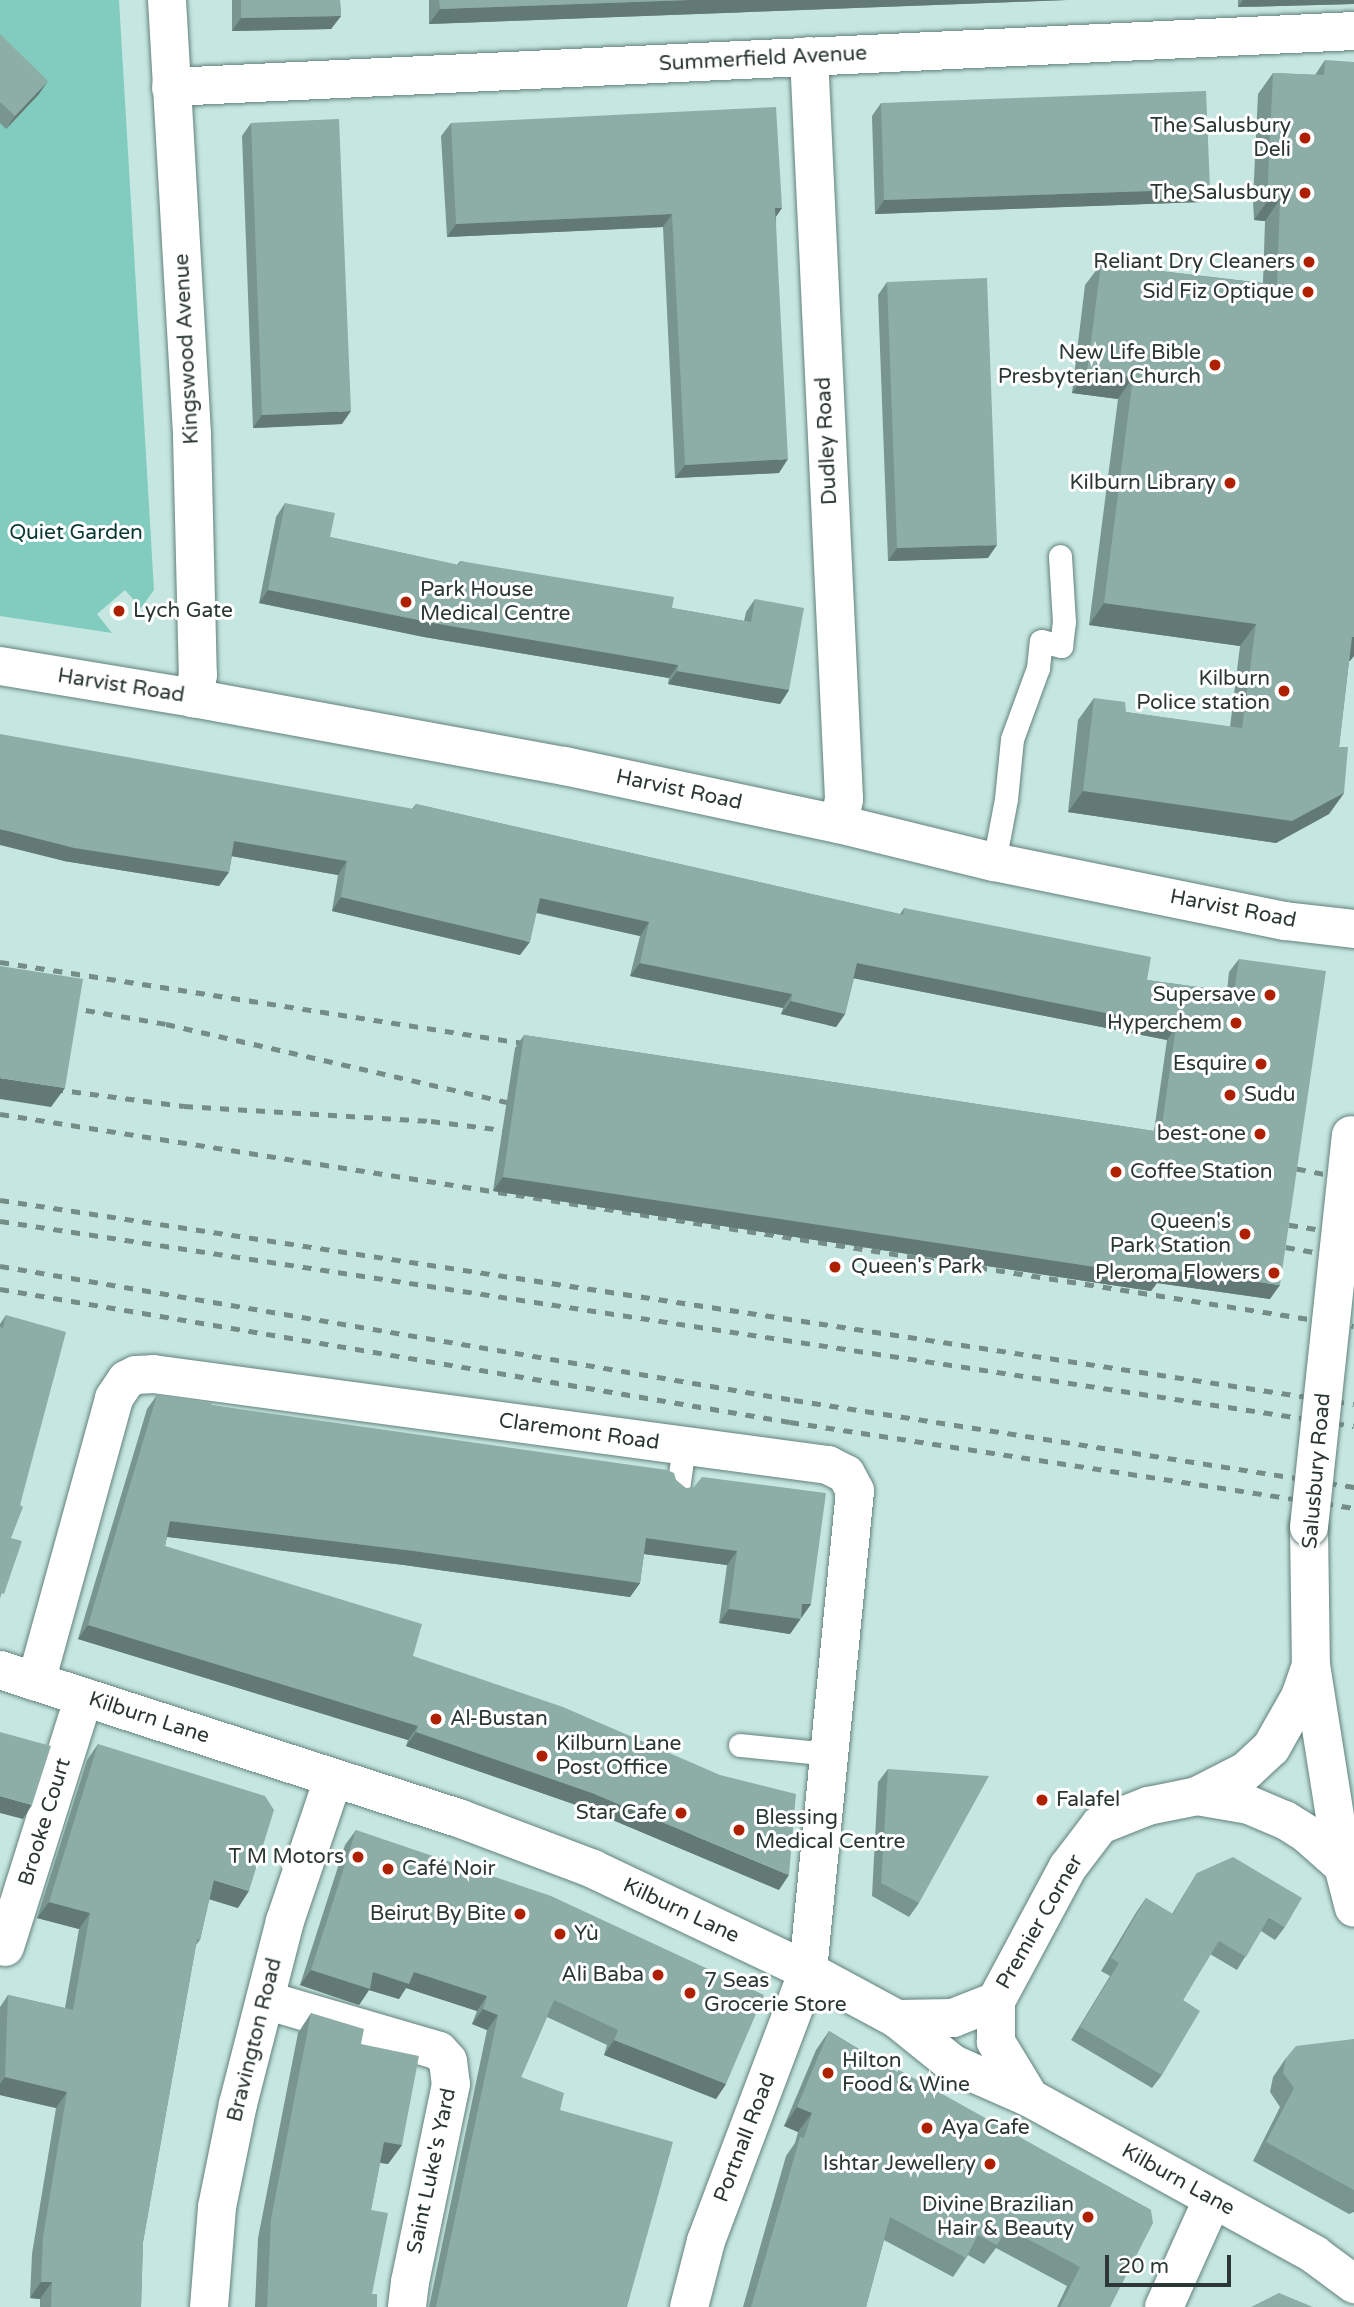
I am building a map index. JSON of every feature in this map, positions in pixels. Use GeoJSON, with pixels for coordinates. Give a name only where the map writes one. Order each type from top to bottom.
{"type":"FeatureCollection","features":[{"type":"Feature","properties":{"kind":"street","name":"Kingswood Avenue"},"geometry":{"type":"LineString","coordinates":[[167,0],[192,436],[198,675],[194,698]]}},
{"type":"Feature","properties":{"kind":"street","name":"Summerfield Avenue"},"geometry":{"type":"LineString","coordinates":[[172,87],[1354,31]]}},
{"type":"Feature","properties":{"kind":"street","name":"Dudley Road"},"geometry":{"type":"LineString","coordinates":[[810,56],[844,799],[839,824]]}},
{"type":"Feature","properties":{"kind":"street","name":"Harvist Road"},"geometry":{"type":"LineString","coordinates":[[0,666],[194,698],[565,766],[839,824],[994,862],[1285,920],[1354,929]]}},
{"type":"Feature","properties":{"kind":"street","name":"Salusbury Road"},"geometry":{"type":"LineString","coordinates":[[1353,1125],[1309,1527],[1311,1665],[1354,1908]]}},
{"type":"Feature","properties":{"kind":"street","name":"Claremont Road"},"geometry":{"type":"LineString","coordinates":[[36,1682],[114,1398],[126,1380],[136,1375],[153,1374],[828,1465],[846,1474],[855,1491],[808,1971]]}},
{"type":"Feature","properties":{"kind":"street","name":"Premier Corner"},"geometry":{"type":"LineString","coordinates":[[1030,2098],[996,2042],[996,2001],[1068,1867],[1100,1825],[1148,1806],[1197,1796],[1246,1771],[1271,1748],[1300,1697],[1311,1665]]}},
{"type":"Feature","properties":{"kind":"street","name":"Kilburn Lane"},"geometry":{"type":"LineString","coordinates":[[0,1670],[461,1819],[555,1854],[808,1971],[897,2019],[953,2064],[1030,2098],[1315,2255],[1354,2284]]}},
{"type":"Feature","properties":{"kind":"street","name":"Brooke Court"},"geometry":{"type":"LineString","coordinates":[[5,1947],[84,1697]]}},
{"type":"Feature","properties":{"kind":"street","name":"Bravington Road"},"geometry":{"type":"LineString","coordinates":[[209,2307],[217,2207],[238,2104],[285,1921],[333,1779]]}},
{"type":"Feature","properties":{"kind":"street","name":"Premier Corner"},"geometry":{"type":"LineString","coordinates":[[1197,1796],[1249,1805],[1285,1820],[1307,1834],[1349,1869]]}},
{"type":"Feature","properties":{"kind":"street","name":"Portnall Road"},"geometry":{"type":"LineString","coordinates":[[689,2307],[706,2241],[808,1971]]}},
{"type":"Feature","properties":{"kind":"street","name":"Saint Luke's Yard"},"geometry":{"type":"LineString","coordinates":[[265,2000],[439,2051],[448,2061],[452,2072],[451,2084],[407,2307]]}},
{"type":"Feature","properties":{"kind":"street","name":"Premier Corner"},"geometry":{"type":"LineString","coordinates":[[897,2019],[953,2018],[996,2001]]}},
{"type":"Feature","properties":{"kind":"street"},"geometry":{"type":"LineString","coordinates":[[1164,2307],[1212,2200]]}},
{"type":"Feature","properties":{"kind":"street"},"geometry":{"type":"LineString","coordinates":[[1315,2255],[1354,2249]]}},
{"type":"Feature","properties":{"kind":"lane"},"geometry":{"type":"LineString","coordinates":[[994,862],[1006,799],[1012,739],[1038,668],[1041,641],[1061,646],[1064,622],[1060,556]]}},
{"type":"Feature","properties":{"kind":"lane"},"geometry":{"type":"LineString","coordinates":[[678,1489],[684,1446]]}},
{"type":"Feature","properties":{"kind":"lane"},"geometry":{"type":"LineString","coordinates":[[740,1745],[830,1754]]}},
{"type":"Feature","properties":{"kind":"green space","name":"Quiet Garden"},"geometry":{"type":"Polygon","coordinates":[[[0,0],[119,0],[154,590],[141,608],[125,590],[97,614],[112,633],[0,616],[0,0]]]}},
{"type":"Feature","properties":{"kind":"building"},"geometry":{"type":"Polygon","coordinates":[[[241,0],[340,0],[341,16],[241,18],[241,0]]]}},
{"type":"Feature","properties":{"kind":"building"},"geometry":{"type":"Polygon","coordinates":[[[439,0],[690,0],[440,9],[439,0]]]}},
{"type":"Feature","properties":{"kind":"building"},"geometry":{"type":"Polygon","coordinates":[[[0,34],[48,81],[15,116],[0,102],[0,34]]]}},
{"type":"Feature","properties":{"kind":"building"},"geometry":{"type":"Polygon","coordinates":[[[1325,60],[1354,62],[1354,637],[1339,747],[1348,747],[1344,793],[1292,821],[1083,791],[1094,698],[1125,702],[1126,712],[1242,728],[1256,624],[1104,603],[1133,377],[1087,372],[1101,264],[1277,285],[1280,199],[1269,199],[1268,178],[1273,73],[1324,75],[1325,60]]]}},
{"type":"Feature","properties":{"kind":"building"},"geometry":{"type":"Polygon","coordinates":[[[1206,91],[1210,189],[884,200],[881,103],[1206,91]]]}},
{"type":"Feature","properties":{"kind":"building"},"geometry":{"type":"Polygon","coordinates":[[[776,107],[782,208],[775,208],[788,459],[685,465],[672,214],[456,224],[451,123],[776,107]]]}},
{"type":"Feature","properties":{"kind":"building"},"geometry":{"type":"Polygon","coordinates":[[[339,119],[351,411],[262,415],[251,123],[339,119]]]}},
{"type":"Feature","properties":{"kind":"building"},"geometry":{"type":"Polygon","coordinates":[[[987,278],[997,545],[897,548],[887,282],[987,278]]]}},
{"type":"Feature","properties":{"kind":"building"},"geometry":{"type":"Polygon","coordinates":[[[285,503],[335,513],[330,537],[459,565],[460,561],[674,597],[672,608],[751,622],[755,599],[804,608],[789,690],[677,671],[678,665],[433,623],[268,590],[285,503]]]}},
{"type":"Feature","properties":{"kind":"building"},"geometry":{"type":"Polygon","coordinates":[[[0,734],[414,809],[416,804],[903,915],[904,908],[1151,957],[1147,980],[1234,992],[1239,959],[1326,971],[1280,1285],[1162,1269],[1161,1277],[503,1177],[524,1035],[1161,1132],[1176,1027],[857,963],[845,1014],[791,1001],[792,994],[640,963],[649,922],[540,898],[530,942],[341,897],[347,861],[234,841],[229,872],[74,848],[0,829],[0,734]]]}},
{"type":"Feature","properties":{"kind":"building"},"geometry":{"type":"Polygon","coordinates":[[[0,966],[83,979],[65,1088],[0,1078],[0,966]]]}},
{"type":"Feature","properties":{"kind":"building"},"geometry":{"type":"Polygon","coordinates":[[[6,1315],[66,1332],[20,1505],[23,1507],[11,1538],[22,1541],[4,1594],[0,1593],[0,1327],[3,1328],[6,1315]]]}},
{"type":"Feature","properties":{"kind":"building"},"geometry":{"type":"Polygon","coordinates":[[[157,1395],[667,1470],[674,1473],[676,1480],[686,1488],[694,1487],[702,1477],[826,1493],[811,1604],[802,1604],[801,1619],[729,1609],[737,1551],[646,1538],[640,1583],[414,1551],[170,1521],[165,1546],[422,1624],[413,1656],[563,1707],[720,1775],[796,1794],[789,1875],[592,1793],[416,1732],[418,1726],[88,1625],[157,1395]]]}},
{"type":"Feature","properties":{"kind":"building"},"geometry":{"type":"Polygon","coordinates":[[[0,1732],[51,1746],[32,1805],[0,1796],[0,1732]]]}},
{"type":"Feature","properties":{"kind":"building"},"geometry":{"type":"Polygon","coordinates":[[[98,1744],[265,1796],[274,1810],[249,1891],[214,1880],[200,1940],[197,1939],[143,2242],[141,2307],[51,2307],[52,2282],[41,2282],[43,2237],[67,2092],[5,2077],[8,1995],[73,2010],[90,1913],[49,1902],[98,1744]]]}},
{"type":"Feature","properties":{"kind":"building"},"geometry":{"type":"Polygon","coordinates":[[[888,1769],[989,1776],[919,1903],[881,1883],[888,1769]]]}},
{"type":"Feature","properties":{"kind":"building"},"geometry":{"type":"Polygon","coordinates":[[[356,1830],[551,1896],[764,1995],[726,2084],[614,2040],[618,2030],[554,2000],[521,2077],[564,2093],[560,2110],[673,2142],[627,2307],[436,2307],[498,2015],[483,2009],[487,1996],[414,1972],[409,1984],[373,1972],[370,1989],[311,1970],[356,1830]]]}},
{"type":"Feature","properties":{"kind":"building"},"geometry":{"type":"Polygon","coordinates":[[[1233,1857],[1302,1898],[1285,1927],[1269,1917],[1246,1957],[1219,1941],[1183,2000],[1200,2011],[1162,2075],[1080,2027],[1119,1963],[1111,1958],[1146,1898],[1173,1914],[1197,1873],[1233,1857]]]}},
{"type":"Feature","properties":{"kind":"building"},"geometry":{"type":"Polygon","coordinates":[[[311,2013],[364,2029],[361,2044],[419,2056],[402,2145],[384,2142],[371,2210],[388,2213],[372,2294],[377,2294],[377,2307],[267,2307],[271,2219],[311,2013]]]}},
{"type":"Feature","properties":{"kind":"building"},"geometry":{"type":"Polygon","coordinates":[[[829,2031],[897,2072],[899,2070],[1151,2210],[1153,2223],[1110,2307],[1060,2307],[1080,2267],[1007,2228],[997,2245],[978,2235],[966,2258],[890,2217],[866,2307],[751,2307],[800,2137],[804,2138],[812,2113],[797,2107],[829,2031]]]}},
{"type":"Feature","properties":{"kind":"building"},"geometry":{"type":"Polygon","coordinates":[[[1354,2039],[1354,2190],[1266,2142],[1294,2088],[1283,2073],[1286,2058],[1296,2046],[1354,2039]]]}},
{"type":"Feature","properties":{"kind":"building"},"geometry":{"type":"Polygon","coordinates":[[[1279,2293],[1313,2307],[1251,2307],[1279,2293]]]}},
{"type":"Feature","properties":{"kind":"railway"},"geometry":{"type":"LineString","coordinates":[[0,962],[536,1045]]}},
{"type":"Feature","properties":{"kind":"railway"},"geometry":{"type":"LineString","coordinates":[[68,1007],[166,1024],[524,1106]]}},
{"type":"Feature","properties":{"kind":"railway"},"geometry":{"type":"LineString","coordinates":[[54,1089],[184,1106],[431,1121],[520,1132]]}},
{"type":"Feature","properties":{"kind":"railway"},"geometry":{"type":"LineString","coordinates":[[0,1114],[1354,1326]]}},
{"type":"Feature","properties":{"kind":"railway"},"geometry":{"type":"LineString","coordinates":[[1279,1165],[1354,1180]]}},
{"type":"Feature","properties":{"kind":"railway"},"geometry":{"type":"LineString","coordinates":[[0,1200],[1354,1404]]}},
{"type":"Feature","properties":{"kind":"railway"},"geometry":{"type":"LineString","coordinates":[[0,1221],[1354,1426]]}},
{"type":"Feature","properties":{"kind":"railway"},"geometry":{"type":"LineString","coordinates":[[1271,1222],[1354,1235]]}},
{"type":"Feature","properties":{"kind":"railway"},"geometry":{"type":"LineString","coordinates":[[1268,1244],[1354,1259]]}},
{"type":"Feature","properties":{"kind":"railway"},"geometry":{"type":"LineString","coordinates":[[0,1266],[794,1400],[1354,1487]]}},
{"type":"Feature","properties":{"kind":"railway"},"geometry":{"type":"LineString","coordinates":[[0,1289],[790,1422],[1354,1508]]}},
{"type":"Feature","properties":{"kind":"place","name":"The Salusbury Deli"},"geometry":{"type":"Point","coordinates":[1305,138]}},
{"type":"Feature","properties":{"kind":"place","name":"The Salusbury"},"geometry":{"type":"Point","coordinates":[1305,193]}},
{"type":"Feature","properties":{"kind":"place","name":"Reliant Dry Cleaners"},"geometry":{"type":"Point","coordinates":[1309,262]}},
{"type":"Feature","properties":{"kind":"place","name":"Sid Fiz Optique"},"geometry":{"type":"Point","coordinates":[1308,292]}},
{"type":"Feature","properties":{"kind":"place","name":"New Life Bible Presbyterian Church"},"geometry":{"type":"Point","coordinates":[1215,365]}},
{"type":"Feature","properties":{"kind":"place","name":"Kilburn Library"},"geometry":{"type":"Point","coordinates":[1230,483]}},
{"type":"Feature","properties":{"kind":"place","name":"Park House Medical Centre"},"geometry":{"type":"Point","coordinates":[406,602]}},
{"type":"Feature","properties":{"kind":"place","name":"Lych Gate"},"geometry":{"type":"Point","coordinates":[119,611]}},
{"type":"Feature","properties":{"kind":"place","name":"Kilburn Police station"},"geometry":{"type":"Point","coordinates":[1284,691]}},
{"type":"Feature","properties":{"kind":"place","name":"Supersave"},"geometry":{"type":"Point","coordinates":[1270,995]}},
{"type":"Feature","properties":{"kind":"place","name":"Hyperchem"},"geometry":{"type":"Point","coordinates":[1236,1023]}},
{"type":"Feature","properties":{"kind":"place","name":"Esquire"},"geometry":{"type":"Point","coordinates":[1261,1064]}},
{"type":"Feature","properties":{"kind":"place","name":"Sudu"},"geometry":{"type":"Point","coordinates":[1230,1095]}},
{"type":"Feature","properties":{"kind":"place","name":"best-one"},"geometry":{"type":"Point","coordinates":[1260,1134]}},
{"type":"Feature","properties":{"kind":"place","name":"Coffee Station"},"geometry":{"type":"Point","coordinates":[1116,1172]}},
{"type":"Feature","properties":{"kind":"place","name":"Queen's Park Station"},"geometry":{"type":"Point","coordinates":[1245,1234]}},
{"type":"Feature","properties":{"kind":"place","name":"Queen's Park"},"geometry":{"type":"Point","coordinates":[835,1267]}},
{"type":"Feature","properties":{"kind":"place","name":"Pleroma Flowers"},"geometry":{"type":"Point","coordinates":[1274,1273]}},
{"type":"Feature","properties":{"kind":"place","name":"Al-Bustan"},"geometry":{"type":"Point","coordinates":[436,1719]}},
{"type":"Feature","properties":{"kind":"place","name":"Kilburn Lane Post Office"},"geometry":{"type":"Point","coordinates":[542,1756]}},
{"type":"Feature","properties":{"kind":"place","name":"Falafel"},"geometry":{"type":"Point","coordinates":[1042,1800]}},
{"type":"Feature","properties":{"kind":"place","name":"Star Cafe"},"geometry":{"type":"Point","coordinates":[681,1813]}},
{"type":"Feature","properties":{"kind":"place","name":"Blessing Medical Centre"},"geometry":{"type":"Point","coordinates":[739,1830]}},
{"type":"Feature","properties":{"kind":"place","name":"T M Motors"},"geometry":{"type":"Point","coordinates":[358,1857]}},
{"type":"Feature","properties":{"kind":"place","name":"Café Noir"},"geometry":{"type":"Point","coordinates":[388,1869]}},
{"type":"Feature","properties":{"kind":"place","name":"Beirut By Bite"},"geometry":{"type":"Point","coordinates":[520,1914]}},
{"type":"Feature","properties":{"kind":"place","name":"Yù"},"geometry":{"type":"Point","coordinates":[560,1934]}},
{"type":"Feature","properties":{"kind":"place","name":"Ali Baba"},"geometry":{"type":"Point","coordinates":[658,1975]}},
{"type":"Feature","properties":{"kind":"place","name":"7 Seas Grocerie Store"},"geometry":{"type":"Point","coordinates":[690,1993]}},
{"type":"Feature","properties":{"kind":"place","name":"Hilton Food & Wine"},"geometry":{"type":"Point","coordinates":[828,2073]}},
{"type":"Feature","properties":{"kind":"place","name":"Aya Cafe"},"geometry":{"type":"Point","coordinates":[927,2128]}},
{"type":"Feature","properties":{"kind":"place","name":"Ishtar Jewellery"},"geometry":{"type":"Point","coordinates":[990,2164]}},
{"type":"Feature","properties":{"kind":"place","name":"Divine Brazilian Hair & Beauty"},"geometry":{"type":"Point","coordinates":[1088,2217]}}]}
